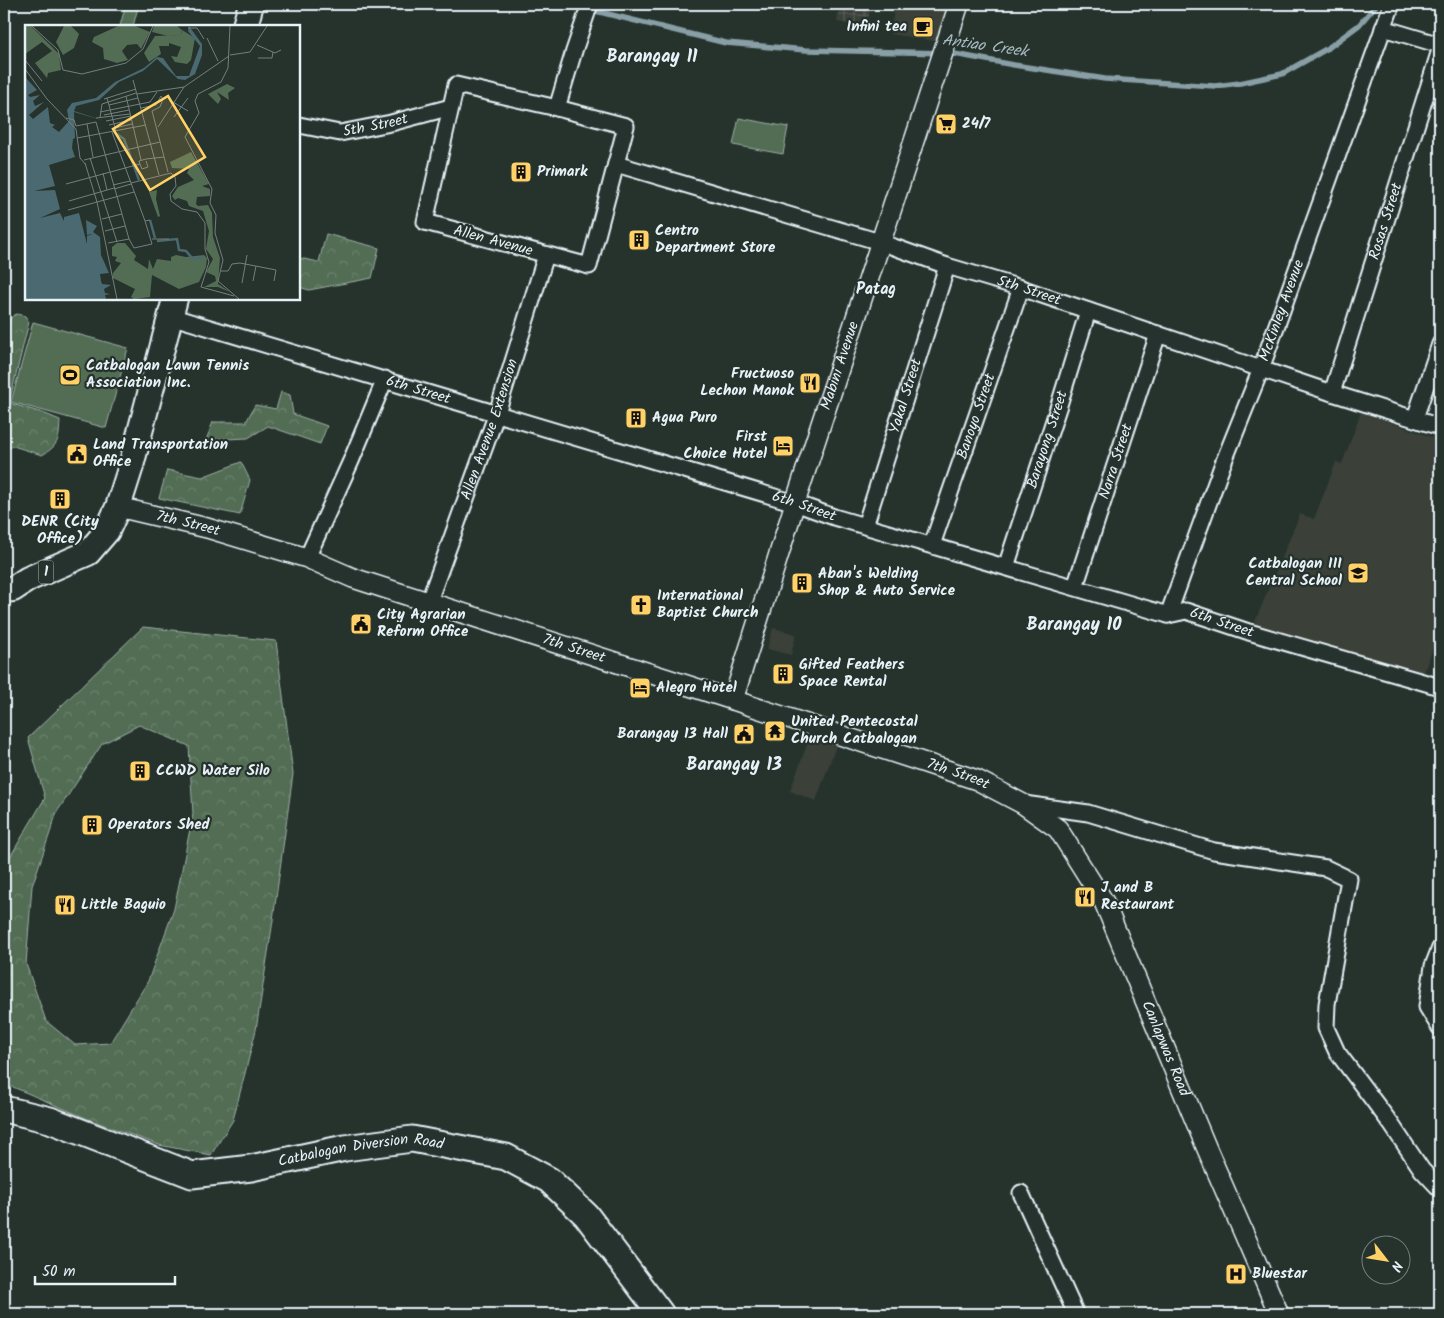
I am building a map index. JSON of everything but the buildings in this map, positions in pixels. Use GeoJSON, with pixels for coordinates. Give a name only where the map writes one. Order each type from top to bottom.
{"type":"FeatureCollection","features":[{"type":"Feature","properties":{"kind":"highway","name":"Catbalogan Diversion Road"},"geometry":{"type":"LineString","coordinates":[[4,1109],[50,1120],[192,1175],[251,1168],[345,1148],[412,1139],[506,1157],[549,1180],[586,1215],[661,1314]]}},
{"type":"Feature","properties":{"kind":"main road"},"geometry":{"type":"LineString","coordinates":[[246,25],[251,4]]}},
{"type":"Feature","properties":{"kind":"main road","name":"1"},"geometry":{"type":"LineString","coordinates":[[4,590],[13,589],[28,579],[88,553],[107,531],[118,507],[131,466],[173,307]]}},
{"type":"Feature","properties":{"kind":"street"},"geometry":{"type":"LineString","coordinates":[[557,108],[590,4]]}},
{"type":"Feature","properties":{"kind":"street","name":"Mabini Avenue"},"geometry":{"type":"LineString","coordinates":[[733,700],[794,503],[959,4]]}},
{"type":"Feature","properties":{"kind":"street","name":"McKinley Avenue"},"geometry":{"type":"LineString","coordinates":[[1168,616],[1222,466],[1261,369],[1392,4]]}},
{"type":"Feature","properties":{"kind":"street"},"geometry":{"type":"LineString","coordinates":[[1383,28],[1440,45]]}},
{"type":"Feature","properties":{"kind":"street","name":"Rosas Street"},"geometry":{"type":"LineString","coordinates":[[1332,393],[1440,50]]}},
{"type":"Feature","properties":{"kind":"street","name":"Allen Avenue"},"geometry":{"type":"LineString","coordinates":[[456,85],[557,108],[626,126],[588,266],[425,222],[456,85]]}},
{"type":"Feature","properties":{"kind":"street","name":"5th Street"},"geometry":{"type":"LineString","coordinates":[[300,124],[340,133],[391,123],[451,107]]}},
{"type":"Feature","properties":{"kind":"street","name":"5th Street"},"geometry":{"type":"LineString","coordinates":[[616,164],[880,242],[947,266],[1021,288],[1332,393],[1440,427]]}},
{"type":"Feature","properties":{"kind":"street","name":"Allen Avenue Extension"},"geometry":{"type":"LineString","coordinates":[[429,601],[496,413],[546,255]]}},
{"type":"Feature","properties":{"kind":"street","name":"Yakal Street"},"geometry":{"type":"LineString","coordinates":[[865,526],[947,266]]}},
{"type":"Feature","properties":{"kind":"street","name":"Banoyo Street"},"geometry":{"type":"LineString","coordinates":[[932,545],[1021,288]]}},
{"type":"Feature","properties":{"kind":"street","name":"6th Street"},"geometry":{"type":"LineString","coordinates":[[173,307],[385,379],[794,503],[834,517],[1168,616],[1186,611],[1249,632],[1440,687]]}},
{"type":"Feature","properties":{"kind":"street","name":"Barayong Street"},"geometry":{"type":"LineString","coordinates":[[1006,567],[1088,311]]}},
{"type":"Feature","properties":{"kind":"street","name":"Narra Street"},"geometry":{"type":"LineString","coordinates":[[1075,587],[1158,334]]}},
{"type":"Feature","properties":{"kind":"street"},"geometry":{"type":"LineString","coordinates":[[1415,418],[1440,344]]}},
{"type":"Feature","properties":{"kind":"street"},"geometry":{"type":"LineString","coordinates":[[306,558],[351,461],[385,379]]}},
{"type":"Feature","properties":{"kind":"street","name":"7th Street"},"geometry":{"type":"LineString","coordinates":[[118,507],[207,528],[306,558],[353,578],[429,601],[977,780],[1023,804]]}},
{"type":"Feature","properties":{"kind":"street"},"geometry":{"type":"LineString","coordinates":[[1023,804],[1088,813],[1214,851],[1326,868],[1349,879],[1327,1004],[1326,1028],[1337,1052],[1391,1124],[1422,1170],[1440,1189]]}},
{"type":"Feature","properties":{"kind":"street","name":"Canlapwas Road"},"geometry":{"type":"LineString","coordinates":[[1023,804],[1058,829],[1104,902],[1207,1149],[1279,1314]]}},
{"type":"Feature","properties":{"kind":"street"},"geometry":{"type":"LineString","coordinates":[[1440,948],[1433,966],[1427,1007],[1440,1028]]}},
{"type":"Feature","properties":{"kind":"street"},"geometry":{"type":"LineString","coordinates":[[1021,1193],[1076,1314]]}},
{"type":"Feature","properties":{"kind":"shaded area"},"geometry":{"type":"Polygon","coordinates":[[[840,4],[871,4],[867,27],[837,22],[840,4]]]}},
{"type":"Feature","properties":{"kind":"shaded area"},"geometry":{"type":"Polygon","coordinates":[[[895,4],[953,4],[940,42],[890,34],[895,4]]]}},
{"type":"Feature","properties":{"kind":"shaded area","name":"Catbalogan III Central School"},"geometry":{"type":"Polygon","coordinates":[[[1361,412],[1440,440],[1440,629],[1423,675],[1253,626],[1300,514],[1314,519],[1336,462],[1342,464],[1361,412]]]}},
{"type":"Feature","properties":{"kind":"shaded area"},"geometry":{"type":"Polygon","coordinates":[[[773,628],[796,634],[791,655],[767,649],[773,628]]]}},
{"type":"Feature","properties":{"kind":"shaded area"},"geometry":{"type":"Polygon","coordinates":[[[810,737],[836,746],[816,801],[790,791],[810,737]]]}},
{"type":"Feature","properties":{"kind":"green space"},"geometry":{"type":"Polygon","coordinates":[[[126,4],[139,4],[133,25],[120,25],[126,4]]]}},
{"type":"Feature","properties":{"kind":"green space"},"geometry":{"type":"Polygon","coordinates":[[[739,118],[788,127],[783,154],[733,145],[739,118]]]}},
{"type":"Feature","properties":{"kind":"green space"},"geometry":{"type":"Polygon","coordinates":[[[326,234],[379,248],[372,278],[309,290],[300,287],[300,258],[319,262],[326,234]]]}},
{"type":"Feature","properties":{"kind":"green space"},"geometry":{"type":"Polygon","coordinates":[[[17,314],[25,316],[29,322],[9,403],[60,420],[55,444],[42,455],[13,446],[4,450],[4,337],[9,320],[17,314]]]}},
{"type":"Feature","properties":{"kind":"green space","name":"Catbalogan Lawn Tennis Association Inc."},"geometry":{"type":"Polygon","coordinates":[[[33,322],[128,348],[106,428],[11,402],[33,322]]]}},
{"type":"Feature","properties":{"kind":"green space"},"geometry":{"type":"Polygon","coordinates":[[[281,392],[290,395],[293,414],[327,426],[320,444],[268,426],[248,438],[206,440],[213,422],[246,422],[255,405],[276,409],[281,392]]]}},
{"type":"Feature","properties":{"kind":"green space"},"geometry":{"type":"Polygon","coordinates":[[[241,462],[250,480],[240,515],[159,498],[167,470],[202,477],[241,462]]]}},
{"type":"Feature","properties":{"kind":"green space"},"geometry":{"type":"Polygon","coordinates":[[[143,627],[276,641],[293,774],[256,1030],[233,1120],[211,1155],[159,1145],[88,1119],[13,1087],[4,1088],[4,865],[45,798],[28,738],[143,627]],[[139,725],[102,744],[57,812],[32,886],[26,964],[46,1021],[75,1045],[110,1043],[148,981],[174,909],[193,814],[189,746],[139,725]]]}},
{"type":"Feature","properties":{"kind":"waterway","name":"Antiao Creek"},"geometry":{"type":"LineString","coordinates":[[567,4],[726,43],[806,50],[949,53],[1105,79],[1215,86],[1282,74],[1328,48],[1359,25],[1377,4]]}},
{"type":"Feature","properties":{"kind":"place","name":"Infini tea"},"geometry":{"type":"Point","coordinates":[923,27]}},
{"type":"Feature","properties":{"kind":"place","name":"24/7"},"geometry":{"type":"Point","coordinates":[946,124]}},
{"type":"Feature","properties":{"kind":"place","name":"Primark"},"geometry":{"type":"Point","coordinates":[521,172]}},
{"type":"Feature","properties":{"kind":"place","name":"Centro Department Store"},"geometry":{"type":"Point","coordinates":[639,240]}},
{"type":"Feature","properties":{"kind":"place","name":"Catbalogan Lawn Tennis Association Inc."},"geometry":{"type":"Point","coordinates":[70,375]}},
{"type":"Feature","properties":{"kind":"place","name":"Fructuoso Lechon Manok"},"geometry":{"type":"Point","coordinates":[810,383]}},
{"type":"Feature","properties":{"kind":"place","name":"Agua Puro"},"geometry":{"type":"Point","coordinates":[636,418]}},
{"type":"Feature","properties":{"kind":"place","name":"First Choice Hotel"},"geometry":{"type":"Point","coordinates":[783,446]}},
{"type":"Feature","properties":{"kind":"place","name":"Land Transportation Office"},"geometry":{"type":"Point","coordinates":[77,454]}},
{"type":"Feature","properties":{"kind":"place","name":"DENR (City Office)"},"geometry":{"type":"Point","coordinates":[60,499]}},
{"type":"Feature","properties":{"kind":"place","name":"Catbalogan III Central School"},"geometry":{"type":"Point","coordinates":[1358,573]}},
{"type":"Feature","properties":{"kind":"place","name":"Aban's Welding Shop & Auto Service"},"geometry":{"type":"Point","coordinates":[802,583]}},
{"type":"Feature","properties":{"kind":"place","name":"International Baptist Church"},"geometry":{"type":"Point","coordinates":[641,605]}},
{"type":"Feature","properties":{"kind":"place","name":"City Agrarian Reform Office"},"geometry":{"type":"Point","coordinates":[361,624]}},
{"type":"Feature","properties":{"kind":"place","name":"Gifted Feathers Space Rental"},"geometry":{"type":"Point","coordinates":[783,674]}},
{"type":"Feature","properties":{"kind":"place","name":"Alegro Hotel"},"geometry":{"type":"Point","coordinates":[640,688]}},
{"type":"Feature","properties":{"kind":"place","name":"United Pentecostal Church Catbalogan"},"geometry":{"type":"Point","coordinates":[775,731]}},
{"type":"Feature","properties":{"kind":"place","name":"Barangay 13 Hall"},"geometry":{"type":"Point","coordinates":[744,734]}},
{"type":"Feature","properties":{"kind":"place","name":"CCWD Water Silo"},"geometry":{"type":"Point","coordinates":[140,771]}},
{"type":"Feature","properties":{"kind":"place","name":"Operators Shed"},"geometry":{"type":"Point","coordinates":[92,825]}},
{"type":"Feature","properties":{"kind":"place","name":"J and B Restaurant"},"geometry":{"type":"Point","coordinates":[1085,897]}},
{"type":"Feature","properties":{"kind":"place","name":"Little Baguio"},"geometry":{"type":"Point","coordinates":[65,905]}},
{"type":"Feature","properties":{"kind":"place","name":"Bluestar"},"geometry":{"type":"Point","coordinates":[1236,1274]}},
{"type":"Feature","properties":{"kind":"district","name":"Barangay 11"},"geometry":{"type":"Point","coordinates":[652,57]}},
{"type":"Feature","properties":{"kind":"district","name":"Patag"},"geometry":{"type":"Point","coordinates":[876,289]}},
{"type":"Feature","properties":{"kind":"district","name":"Barangay 10"},"geometry":{"type":"Point","coordinates":[1074,625]}},
{"type":"Feature","properties":{"kind":"district","name":"Barangay 13"},"geometry":{"type":"Point","coordinates":[734,765]}}]}
